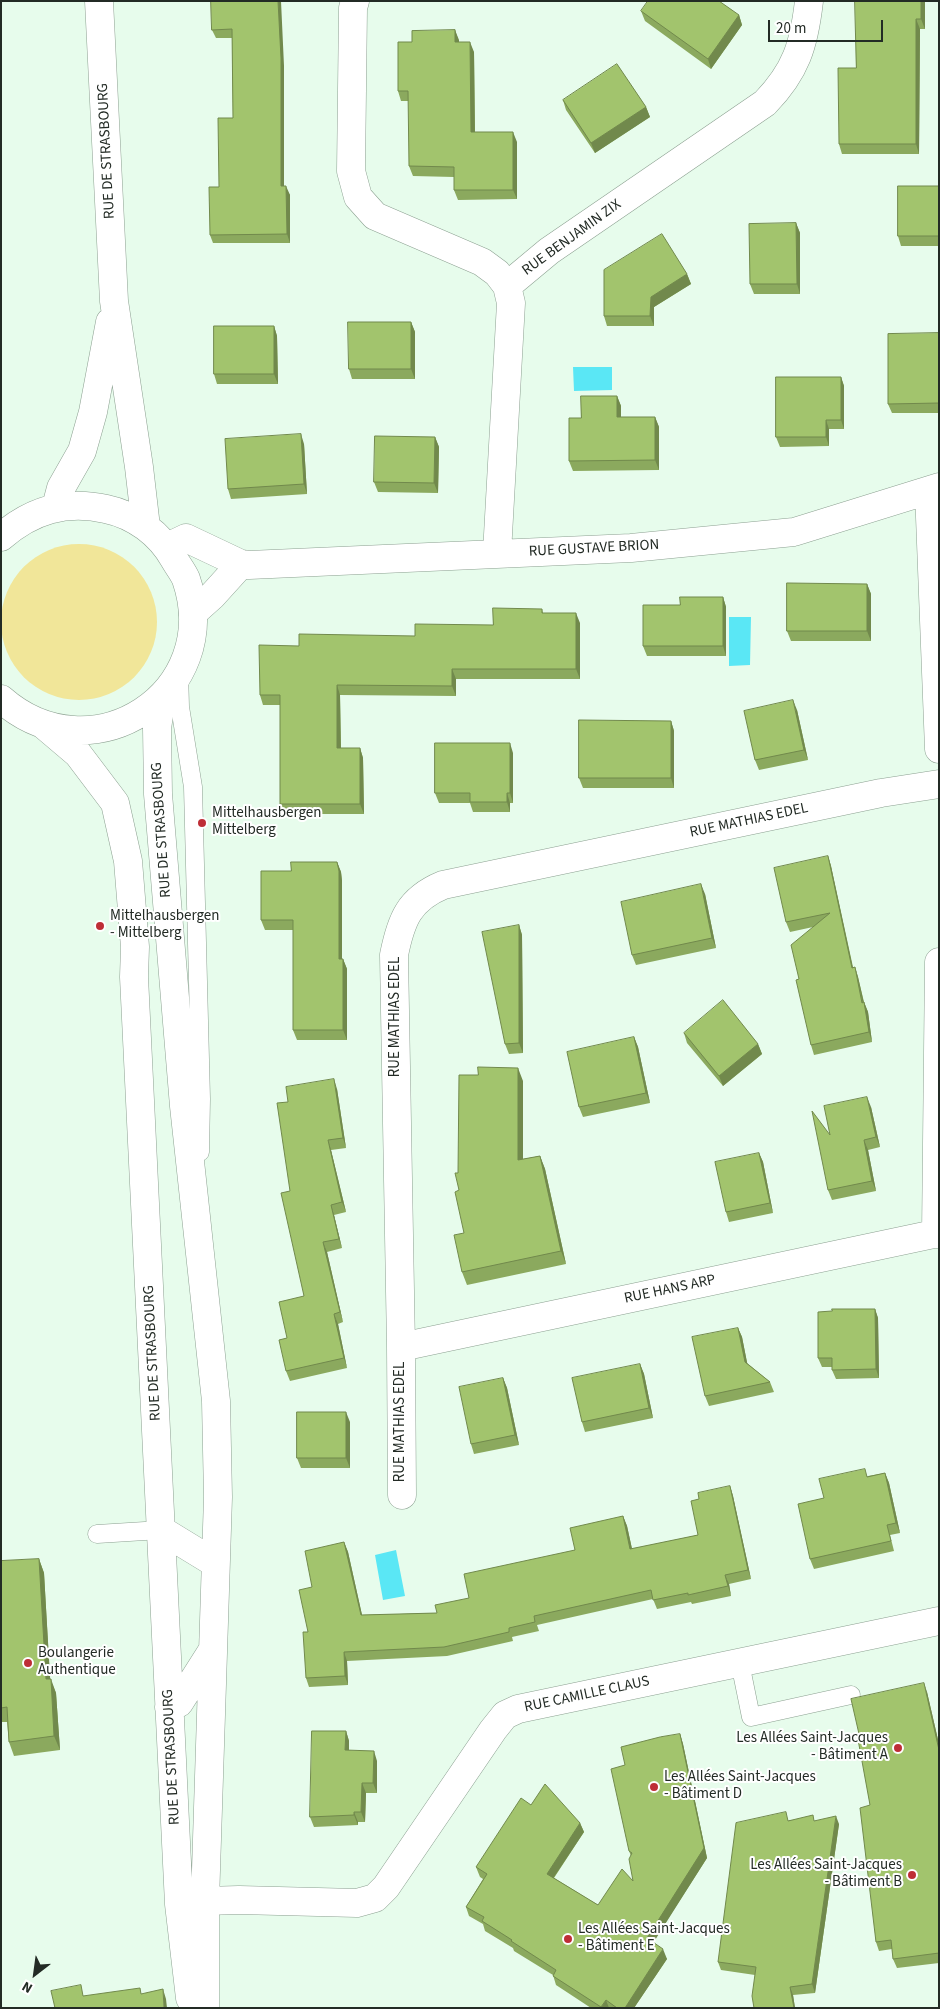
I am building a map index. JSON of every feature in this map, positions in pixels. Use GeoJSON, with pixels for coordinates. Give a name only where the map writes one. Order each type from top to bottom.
{"type":"FeatureCollection","features":[{"type":"Feature","properties":{"kind":"street","name":"RUE DE STRASBOURG"},"geometry":{"type":"LineString","coordinates":[[99,1],[114,301],[146,527]]}},
{"type":"Feature","properties":{"kind":"street"},"geometry":{"type":"LineString","coordinates":[[355,1],[353,8],[351,171],[358,197],[375,216],[482,262],[497,273],[507,286]]}},
{"type":"Feature","properties":{"kind":"street","name":"RUE BENJAMIN ZIX"},"geometry":{"type":"LineString","coordinates":[[497,553],[511,303],[507,286],[549,251],[765,103],[780,88],[791,71],[801,45],[808,1]]}},
{"type":"Feature","properties":{"kind":"street","name":"RUE DE STRASBOURG"},"geometry":{"type":"LineString","coordinates":[[56,507],[61,488],[82,451],[93,412],[114,301]]}},
{"type":"Feature","properties":{"kind":"street"},"geometry":{"type":"LineString","coordinates":[[934,489],[939,749]]}},
{"type":"Feature","properties":{"kind":"street","name":"RUE GUSTAVE BRION"},"geometry":{"type":"LineString","coordinates":[[167,547],[186,538],[241,564],[268,565],[631,548],[794,532],[934,489]]}},
{"type":"Feature","properties":{"kind":"street"},"geometry":{"type":"LineString","coordinates":[[1,699],[17,713],[45,726],[76,732],[108,728],[137,716],[162,696],[180,672],[190,643],[193,613],[185,578],[167,547],[146,527],[119,512],[88,505],[56,507],[35,514],[6,529]]}},
{"type":"Feature","properties":{"kind":"street"},"geometry":{"type":"LineString","coordinates":[[193,613],[212,596],[241,564]]}},
{"type":"Feature","properties":{"kind":"street","name":"RUE DE STRASBOURG"},"geometry":{"type":"LineString","coordinates":[[162,696],[158,728],[158,794],[184,1106],[216,1401],[218,1497],[205,1901],[205,2008]]}},
{"type":"Feature","properties":{"kind":"street","name":"RUE DE STRASBOURG"},"geometry":{"type":"LineString","coordinates":[[45,726],[78,754],[116,803],[128,861],[135,947],[134,977],[179,1904],[191,2008]]}},
{"type":"Feature","properties":{"kind":"street","name":"RUE MATHIAS EDEL"},"geometry":{"type":"LineString","coordinates":[[402,1495],[394,955],[398,932],[406,914],[416,901],[431,890],[443,885],[881,793],[939,784]]}},
{"type":"Feature","properties":{"kind":"street"},"geometry":{"type":"LineString","coordinates":[[938,1234],[939,962]]}},
{"type":"Feature","properties":{"kind":"street","name":"RUE HANS ARP"},"geometry":{"type":"LineString","coordinates":[[401,1347],[938,1234]]}},
{"type":"Feature","properties":{"kind":"street"},"geometry":{"type":"LineString","coordinates":[[160,1530],[215,1563]]}},
{"type":"Feature","properties":{"kind":"street","name":"RUE CAMILLE CLAUS"},"geometry":{"type":"LineString","coordinates":[[205,1901],[357,1903],[375,1898],[386,1886],[493,1730],[505,1716],[518,1709],[939,1621]]}},
{"type":"Feature","properties":{"kind":"street"},"geometry":{"type":"LineString","coordinates":[[169,1707],[179,1704],[212,1650]]}},
{"type":"Feature","properties":{"kind":"lane","name":"RUE DE STRASBOURG"},"geometry":{"type":"LineString","coordinates":[[180,672],[180,707],[193,787],[201,1099],[199,1233]]}},
{"type":"Feature","properties":{"kind":"lane"},"geometry":{"type":"LineString","coordinates":[[97,1534],[160,1530]]}},
{"type":"Feature","properties":{"kind":"lane"},"geometry":{"type":"LineString","coordinates":[[740,1663],[751,1717],[852,1695]]}},
{"type":"Feature","properties":{"kind":"shaded area"},"geometry":{"type":"Polygon","coordinates":[[[71,544],[87,544],[102,547],[116,553],[139,572],[148,585],[154,599],[157,622],[156,637],[148,659],[129,682],[116,691],[102,697],[87,700],[71,700],[56,697],[42,691],[19,672],[10,659],[4,645],[1,630],[1,614],[4,599],[10,585],[29,562],[42,553],[56,547],[71,544]]]}},
{"type":"Feature","properties":{"kind":"water"},"geometry":{"type":"Polygon","coordinates":[[[573,367],[612,367],[612,390],[574,391],[573,367]]]}},
{"type":"Feature","properties":{"kind":"water"},"geometry":{"type":"Polygon","coordinates":[[[729,617],[751,617],[750,665],[729,666],[729,617]]]}},
{"type":"Feature","properties":{"kind":"water"},"geometry":{"type":"Polygon","coordinates":[[[396,1550],[405,1596],[383,1600],[375,1555],[396,1550]]]}},
{"type":"Feature","properties":{"kind":"building"},"geometry":{"type":"Polygon","coordinates":[[[211,1],[278,1],[281,58],[281,186],[286,186],[287,234],[210,235],[209,187],[219,187],[218,118],[233,118],[232,29],[212,30],[211,1]]]}},
{"type":"Feature","properties":{"kind":"building"},"geometry":{"type":"Polygon","coordinates":[[[648,1],[719,1],[739,15],[708,59],[641,11],[648,1]]]}},
{"type":"Feature","properties":{"kind":"building"},"geometry":{"type":"Polygon","coordinates":[[[855,1],[921,1],[921,19],[916,19],[916,144],[839,144],[838,68],[856,68],[855,1]]]}},
{"type":"Feature","properties":{"kind":"building"},"geometry":{"type":"Polygon","coordinates":[[[455,30],[455,42],[470,42],[471,132],[513,132],[513,190],[454,190],[454,167],[409,166],[408,91],[398,91],[398,42],[412,42],[412,31],[455,30]]]}},
{"type":"Feature","properties":{"kind":"building"},"geometry":{"type":"Polygon","coordinates":[[[617,64],[646,107],[591,143],[563,100],[617,64]]]}},
{"type":"Feature","properties":{"kind":"building"},"geometry":{"type":"Polygon","coordinates":[[[898,186],[939,186],[939,236],[898,236],[898,186]]]}},
{"type":"Feature","properties":{"kind":"building"},"geometry":{"type":"Polygon","coordinates":[[[796,223],[797,284],[750,284],[749,224],[796,223]]]}},
{"type":"Feature","properties":{"kind":"building"},"geometry":{"type":"Polygon","coordinates":[[[662,234],[687,274],[651,297],[650,316],[604,316],[604,270],[662,234]]]}},
{"type":"Feature","properties":{"kind":"building"},"geometry":{"type":"Polygon","coordinates":[[[348,322],[411,322],[411,369],[349,369],[348,322]]]}},
{"type":"Feature","properties":{"kind":"building"},"geometry":{"type":"Polygon","coordinates":[[[214,326],[274,326],[274,374],[214,374],[214,326]]]}},
{"type":"Feature","properties":{"kind":"building"},"geometry":{"type":"Polygon","coordinates":[[[939,333],[939,403],[888,404],[888,334],[939,333]]]}},
{"type":"Feature","properties":{"kind":"building"},"geometry":{"type":"Polygon","coordinates":[[[776,377],[841,377],[841,420],[826,420],[826,437],[776,437],[776,377]]]}},
{"type":"Feature","properties":{"kind":"building"},"geometry":{"type":"Polygon","coordinates":[[[581,396],[617,396],[617,417],[655,417],[655,460],[569,461],[569,418],[581,418],[581,396]]]}},
{"type":"Feature","properties":{"kind":"building"},"geometry":{"type":"Polygon","coordinates":[[[301,434],[304,484],[228,489],[225,439],[301,434]]]}},
{"type":"Feature","properties":{"kind":"building"},"geometry":{"type":"Polygon","coordinates":[[[375,436],[435,437],[434,483],[374,482],[375,436]]]}},
{"type":"Feature","properties":{"kind":"building"},"geometry":{"type":"Polygon","coordinates":[[[787,583],[867,584],[867,631],[787,631],[787,583]]]}},
{"type":"Feature","properties":{"kind":"building"},"geometry":{"type":"Polygon","coordinates":[[[680,597],[723,597],[723,646],[643,646],[643,605],[680,605],[680,597]]]}},
{"type":"Feature","properties":{"kind":"building"},"geometry":{"type":"Polygon","coordinates":[[[493,608],[542,609],[542,613],[576,613],[576,669],[452,669],[452,686],[337,685],[337,748],[360,748],[360,804],[280,804],[280,695],[260,695],[259,645],[299,646],[299,634],[415,636],[415,624],[493,625],[493,608]]]}},
{"type":"Feature","properties":{"kind":"building"},"geometry":{"type":"Polygon","coordinates":[[[793,700],[804,750],[755,760],[744,711],[793,700]]]}},
{"type":"Feature","properties":{"kind":"building"},"geometry":{"type":"Polygon","coordinates":[[[579,720],[671,721],[671,778],[579,778],[579,720]]]}},
{"type":"Feature","properties":{"kind":"building"},"geometry":{"type":"Polygon","coordinates":[[[435,743],[510,743],[510,793],[507,793],[507,802],[470,802],[470,793],[435,793],[435,743]]]}},
{"type":"Feature","properties":{"kind":"building"},"geometry":{"type":"Polygon","coordinates":[[[828,856],[852,968],[855,967],[869,1032],[811,1045],[796,980],[799,979],[791,945],[830,913],[786,922],[774,868],[828,856]]]}},
{"type":"Feature","properties":{"kind":"building"},"geometry":{"type":"Polygon","coordinates":[[[291,862],[337,862],[339,871],[339,959],[343,959],[343,1030],[293,1030],[293,920],[261,920],[261,871],[291,871],[291,862]]]}},
{"type":"Feature","properties":{"kind":"building"},"geometry":{"type":"Polygon","coordinates":[[[701,884],[712,938],[632,955],[621,902],[701,884]]]}},
{"type":"Feature","properties":{"kind":"building"},"geometry":{"type":"Polygon","coordinates":[[[519,925],[519,1043],[505,1044],[482,932],[519,925]]]}},
{"type":"Feature","properties":{"kind":"building"},"geometry":{"type":"Polygon","coordinates":[[[723,1000],[758,1044],[719,1076],[684,1033],[723,1000]]]}},
{"type":"Feature","properties":{"kind":"building"},"geometry":{"type":"Polygon","coordinates":[[[634,1037],[646,1093],[579,1107],[567,1052],[634,1037]]]}},
{"type":"Feature","properties":{"kind":"building"},"geometry":{"type":"Polygon","coordinates":[[[478,1067],[518,1068],[518,1160],[540,1156],[561,1251],[462,1272],[454,1235],[464,1233],[455,1192],[459,1190],[455,1173],[458,1173],[459,1075],[478,1075],[478,1067]]]}},
{"type":"Feature","properties":{"kind":"building"},"geometry":{"type":"Polygon","coordinates":[[[334,1079],[343,1138],[328,1140],[342,1202],[331,1205],[339,1239],[323,1242],[340,1312],[334,1314],[344,1358],[286,1371],[279,1340],[287,1338],[279,1302],[304,1296],[281,1193],[290,1191],[277,1103],[288,1102],[286,1087],[334,1079]]]}},
{"type":"Feature","properties":{"kind":"building"},"geometry":{"type":"Polygon","coordinates":[[[867,1097],[876,1137],[864,1140],[872,1181],[828,1190],[812,1111],[830,1135],[824,1106],[867,1097]]]}},
{"type":"Feature","properties":{"kind":"building"},"geometry":{"type":"Polygon","coordinates":[[[759,1153],[770,1203],[726,1212],[715,1162],[759,1153]]]}},
{"type":"Feature","properties":{"kind":"building"},"geometry":{"type":"Polygon","coordinates":[[[832,1309],[875,1309],[876,1369],[832,1370],[832,1358],[818,1358],[818,1312],[832,1311],[832,1309]]]}},
{"type":"Feature","properties":{"kind":"building"},"geometry":{"type":"Polygon","coordinates":[[[738,1328],[745,1362],[770,1382],[705,1396],[692,1337],[738,1328]]]}},
{"type":"Feature","properties":{"kind":"building"},"geometry":{"type":"Polygon","coordinates":[[[640,1364],[649,1408],[582,1422],[572,1378],[640,1364]]]}},
{"type":"Feature","properties":{"kind":"building"},"geometry":{"type":"Polygon","coordinates":[[[503,1378],[515,1435],[471,1444],[459,1387],[503,1378]]]}},
{"type":"Feature","properties":{"kind":"building"},"geometry":{"type":"Polygon","coordinates":[[[297,1412],[346,1412],[346,1458],[297,1458],[297,1412]]]}},
{"type":"Feature","properties":{"kind":"building"},"geometry":{"type":"Polygon","coordinates":[[[865,1469],[867,1477],[885,1473],[896,1523],[887,1525],[891,1541],[810,1559],[798,1504],[824,1498],[819,1479],[865,1469]]]}},
{"type":"Feature","properties":{"kind":"building"},"geometry":{"type":"Polygon","coordinates":[[[730,1486],[748,1570],[725,1575],[728,1586],[688,1595],[688,1593],[653,1600],[651,1590],[534,1616],[535,1622],[509,1628],[509,1632],[444,1647],[344,1652],[345,1676],[306,1678],[303,1632],[308,1632],[299,1590],[312,1587],[305,1551],[344,1542],[361,1615],[437,1613],[435,1605],[469,1598],[464,1574],[575,1550],[570,1528],[623,1516],[630,1549],[698,1535],[691,1501],[699,1499],[698,1493],[730,1486]]]}},
{"type":"Feature","properties":{"kind":"building","name":"Boulangerie Authentique"},"geometry":{"type":"Polygon","coordinates":[[[39,1559],[46,1679],[51,1679],[54,1736],[9,1742],[7,1707],[1,1708],[1,1561],[39,1559]]]}},
{"type":"Feature","properties":{"kind":"building"},"geometry":{"type":"Polygon","coordinates":[[[924,1683],[939,1750],[939,1953],[893,1959],[891,1940],[876,1942],[860,1808],[870,1805],[857,1734],[859,1734],[851,1699],[924,1683]]]}},
{"type":"Feature","properties":{"kind":"building"},"geometry":{"type":"Polygon","coordinates":[[[312,1731],[346,1731],[345,1750],[374,1751],[373,1783],[362,1783],[361,1812],[354,1812],[354,1815],[310,1817],[312,1731]]]}},
{"type":"Feature","properties":{"kind":"building"},"geometry":{"type":"Polygon","coordinates":[[[680,1734],[704,1848],[647,1938],[663,1949],[625,2008],[617,2008],[606,2000],[601,2007],[553,1976],[556,1970],[482,1921],[484,1917],[466,1907],[487,1874],[476,1867],[521,1798],[531,1805],[545,1784],[580,1823],[547,1874],[598,1905],[622,1869],[633,1881],[629,1859],[632,1853],[629,1851],[611,1769],[625,1765],[621,1747],[680,1734]]]}},
{"type":"Feature","properties":{"kind":"building"},"geometry":{"type":"Polygon","coordinates":[[[786,1812],[788,1821],[813,1815],[814,1821],[836,1816],[812,1984],[790,1987],[794,2008],[754,2008],[752,1996],[756,1967],[718,1962],[736,1823],[786,1812]]]}},
{"type":"Feature","properties":{"kind":"building"},"geometry":{"type":"Polygon","coordinates":[[[81,1985],[83,1996],[140,1988],[141,1994],[163,1989],[164,2008],[55,2008],[51,1991],[81,1985]]]}},
{"type":"Feature","properties":{"kind":"place","name":"Mittelhausbergen Mittelberg"},"geometry":{"type":"Point","coordinates":[202,823]}},
{"type":"Feature","properties":{"kind":"place","name":"Mittelhausbergen - Mittelberg"},"geometry":{"type":"Point","coordinates":[100,926]}},
{"type":"Feature","properties":{"kind":"place","name":"Boulangerie Authentique"},"geometry":{"type":"Point","coordinates":[28,1663]}},
{"type":"Feature","properties":{"kind":"place","name":"Les Allées Saint-Jacques - Bâtiment A"},"geometry":{"type":"Point","coordinates":[898,1748]}},
{"type":"Feature","properties":{"kind":"place","name":"Les Allées Saint-Jacques - Bâtiment D"},"geometry":{"type":"Point","coordinates":[654,1787]}},
{"type":"Feature","properties":{"kind":"place","name":"Les Allées Saint-Jacques - Bâtiment B"},"geometry":{"type":"Point","coordinates":[912,1875]}},
{"type":"Feature","properties":{"kind":"place","name":"Les Allées Saint-Jacques - Bâtiment E"},"geometry":{"type":"Point","coordinates":[568,1939]}}]}
